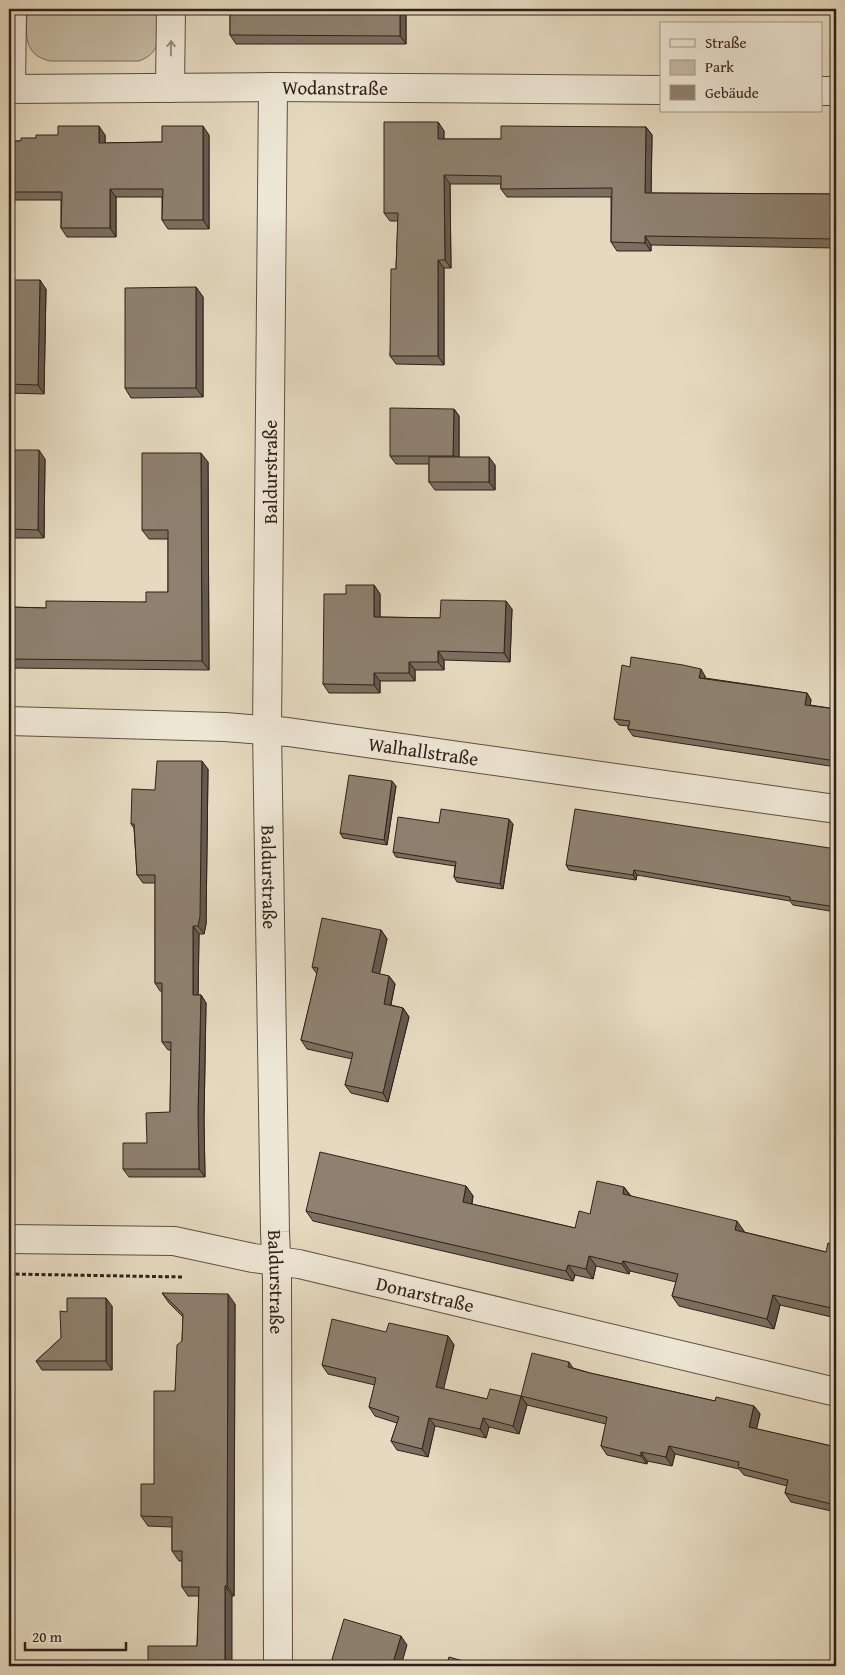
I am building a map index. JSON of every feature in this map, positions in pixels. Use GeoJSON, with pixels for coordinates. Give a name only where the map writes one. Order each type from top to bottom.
{"type":"FeatureCollection","features":[{"type":"Feature","properties":{"kind":"street"},"geometry":{"type":"LineString","coordinates":[[10,89],[12,9]]}},
{"type":"Feature","properties":{"kind":"street"},"geometry":{"type":"LineString","coordinates":[[170,88],[171,9]]}},
{"type":"Feature","properties":{"kind":"street","name":"Baldurstraße"},"geometry":{"type":"LineString","coordinates":[[273,88],[268,730],[275,1260],[277,1279],[278,1666]]}},
{"type":"Feature","properties":{"kind":"street","name":"Wodanstraße"},"geometry":{"type":"LineString","coordinates":[[10,89],[660,90]]}},
{"type":"Feature","properties":{"kind":"street"},"geometry":{"type":"LineString","coordinates":[[822,91],[836,91]]}},
{"type":"Feature","properties":{"kind":"street","name":"Walhallstraße"},"geometry":{"type":"LineString","coordinates":[[9,721],[268,730],[836,810]]}},
{"type":"Feature","properties":{"kind":"street","name":"Donarstraße"},"geometry":{"type":"LineString","coordinates":[[9,1239],[174,1241],[253,1258],[330,1270],[836,1392]]}},
{"type":"Feature","properties":{"kind":"path"},"geometry":{"type":"LineString","coordinates":[[9,1274],[185,1277]]}},
{"type":"Feature","properties":{"kind":"green space"},"geometry":{"type":"Polygon","coordinates":[[[27,9],[159,9],[158,40],[153,52],[139,61],[50,61],[41,58],[30,48],[27,34],[27,9]]]}},
{"type":"Feature","properties":{"kind":"building"},"geometry":{"type":"Polygon","coordinates":[[[230,9],[400,9],[400,36],[230,35],[230,9]]]}},
{"type":"Feature","properties":{"kind":"building"},"geometry":{"type":"Polygon","coordinates":[[[384,122],[438,122],[438,139],[501,139],[501,126],[646,127],[645,193],[836,194],[836,239],[645,236],[645,243],[611,242],[612,188],[501,189],[501,176],[444,175],[445,260],[438,260],[438,356],[390,356],[391,269],[396,269],[398,213],[384,213],[384,122]]]}},
{"type":"Feature","properties":{"kind":"building"},"geometry":{"type":"Polygon","coordinates":[[[58,126],[99,126],[99,143],[162,142],[162,126],[203,126],[203,220],[162,220],[163,189],[110,189],[110,228],[61,228],[62,192],[9,192],[9,141],[21,141],[21,138],[36,138],[36,135],[58,135],[58,126]]]}},
{"type":"Feature","properties":{"kind":"building"},"geometry":{"type":"Polygon","coordinates":[[[9,280],[40,280],[38,385],[9,384],[9,280]]]}},
{"type":"Feature","properties":{"kind":"building"},"geometry":{"type":"Polygon","coordinates":[[[196,287],[196,388],[125,388],[125,288],[196,287]]]}},
{"type":"Feature","properties":{"kind":"building"},"geometry":{"type":"Polygon","coordinates":[[[390,408],[454,409],[453,456],[390,456],[390,408]]]}},
{"type":"Feature","properties":{"kind":"building"},"geometry":{"type":"Polygon","coordinates":[[[9,450],[39,450],[38,530],[9,529],[9,450]]]}},
{"type":"Feature","properties":{"kind":"building"},"geometry":{"type":"Polygon","coordinates":[[[142,453],[201,453],[202,661],[9,659],[9,607],[46,608],[46,601],[146,602],[146,592],[168,592],[168,530],[142,530],[142,453]]]}},
{"type":"Feature","properties":{"kind":"building"},"geometry":{"type":"Polygon","coordinates":[[[429,457],[489,457],[489,482],[429,482],[429,457]]]}},
{"type":"Feature","properties":{"kind":"building"},"geometry":{"type":"Polygon","coordinates":[[[346,585],[374,585],[374,617],[440,618],[441,600],[506,601],[504,653],[438,651],[438,662],[409,662],[409,673],[374,673],[374,685],[323,684],[324,594],[346,594],[346,585]]]}},
{"type":"Feature","properties":{"kind":"building"},"geometry":{"type":"Polygon","coordinates":[[[631,657],[701,669],[699,678],[807,693],[805,705],[836,709],[836,761],[628,729],[630,721],[614,719],[622,665],[630,667],[631,657]]]}},
{"type":"Feature","properties":{"kind":"building"},"geometry":{"type":"Polygon","coordinates":[[[157,761],[202,761],[200,916],[198,926],[193,926],[193,995],[201,995],[198,1112],[199,1169],[123,1169],[123,1143],[147,1143],[146,1113],[170,1112],[171,1042],[162,1042],[162,983],[155,983],[155,875],[137,875],[134,824],[131,824],[132,789],[155,790],[157,761]]]}},
{"type":"Feature","properties":{"kind":"building"},"geometry":{"type":"Polygon","coordinates":[[[349,775],[392,781],[384,840],[340,833],[349,775]]]}},
{"type":"Feature","properties":{"kind":"building"},"geometry":{"type":"Polygon","coordinates":[[[441,809],[509,819],[500,884],[454,877],[456,862],[393,852],[398,817],[439,823],[441,809]]]}},
{"type":"Feature","properties":{"kind":"building"},"geometry":{"type":"Polygon","coordinates":[[[575,809],[836,849],[836,907],[790,900],[790,897],[634,870],[633,875],[566,865],[575,809]]]}},
{"type":"Feature","properties":{"kind":"building"},"geometry":{"type":"Polygon","coordinates":[[[322,918],[381,930],[372,972],[389,976],[384,1004],[403,1008],[383,1093],[345,1085],[353,1053],[301,1040],[318,968],[312,967],[322,918]]]}},
{"type":"Feature","properties":{"kind":"building"},"geometry":{"type":"Polygon","coordinates":[[[320,1152],[466,1186],[463,1202],[575,1228],[579,1211],[590,1214],[597,1181],[624,1187],[623,1194],[737,1221],[735,1230],[826,1252],[828,1243],[836,1245],[836,1309],[773,1295],[767,1319],[672,1296],[678,1274],[623,1261],[622,1264],[589,1256],[586,1269],[568,1265],[566,1271],[306,1211],[320,1152]]]}},
{"type":"Feature","properties":{"kind":"building"},"geometry":{"type":"Polygon","coordinates":[[[162,1293],[228,1294],[225,1666],[148,1666],[148,1646],[197,1646],[199,1587],[182,1587],[182,1551],[172,1551],[172,1517],[141,1516],[141,1484],[154,1484],[154,1391],[175,1391],[177,1345],[182,1341],[183,1314],[162,1293]]]}},
{"type":"Feature","properties":{"kind":"building"},"geometry":{"type":"Polygon","coordinates":[[[67,1298],[106,1298],[106,1361],[36,1361],[61,1338],[60,1311],[67,1312],[67,1298]]]}},
{"type":"Feature","properties":{"kind":"building"},"geometry":{"type":"Polygon","coordinates":[[[332,1319],[386,1332],[389,1323],[448,1336],[436,1387],[487,1399],[490,1389],[521,1396],[513,1426],[483,1418],[480,1429],[429,1418],[422,1449],[391,1441],[399,1417],[369,1407],[376,1378],[322,1365],[332,1319]]]}},
{"type":"Feature","properties":{"kind":"building"},"geometry":{"type":"Polygon","coordinates":[[[532,1353],[569,1362],[568,1367],[590,1373],[715,1401],[716,1397],[754,1406],[749,1427],[836,1447],[836,1505],[785,1493],[788,1480],[738,1467],[739,1462],[669,1446],[666,1457],[641,1452],[641,1456],[601,1446],[607,1417],[521,1396],[532,1353]]]}},
{"type":"Feature","properties":{"kind":"building"},"geometry":{"type":"Polygon","coordinates":[[[344,1619],[401,1636],[392,1666],[330,1666],[344,1619]]]}},
{"type":"Feature","properties":{"kind":"building"},"geometry":{"type":"Polygon","coordinates":[[[449,1657],[481,1666],[446,1666],[449,1657]]]}}]}
